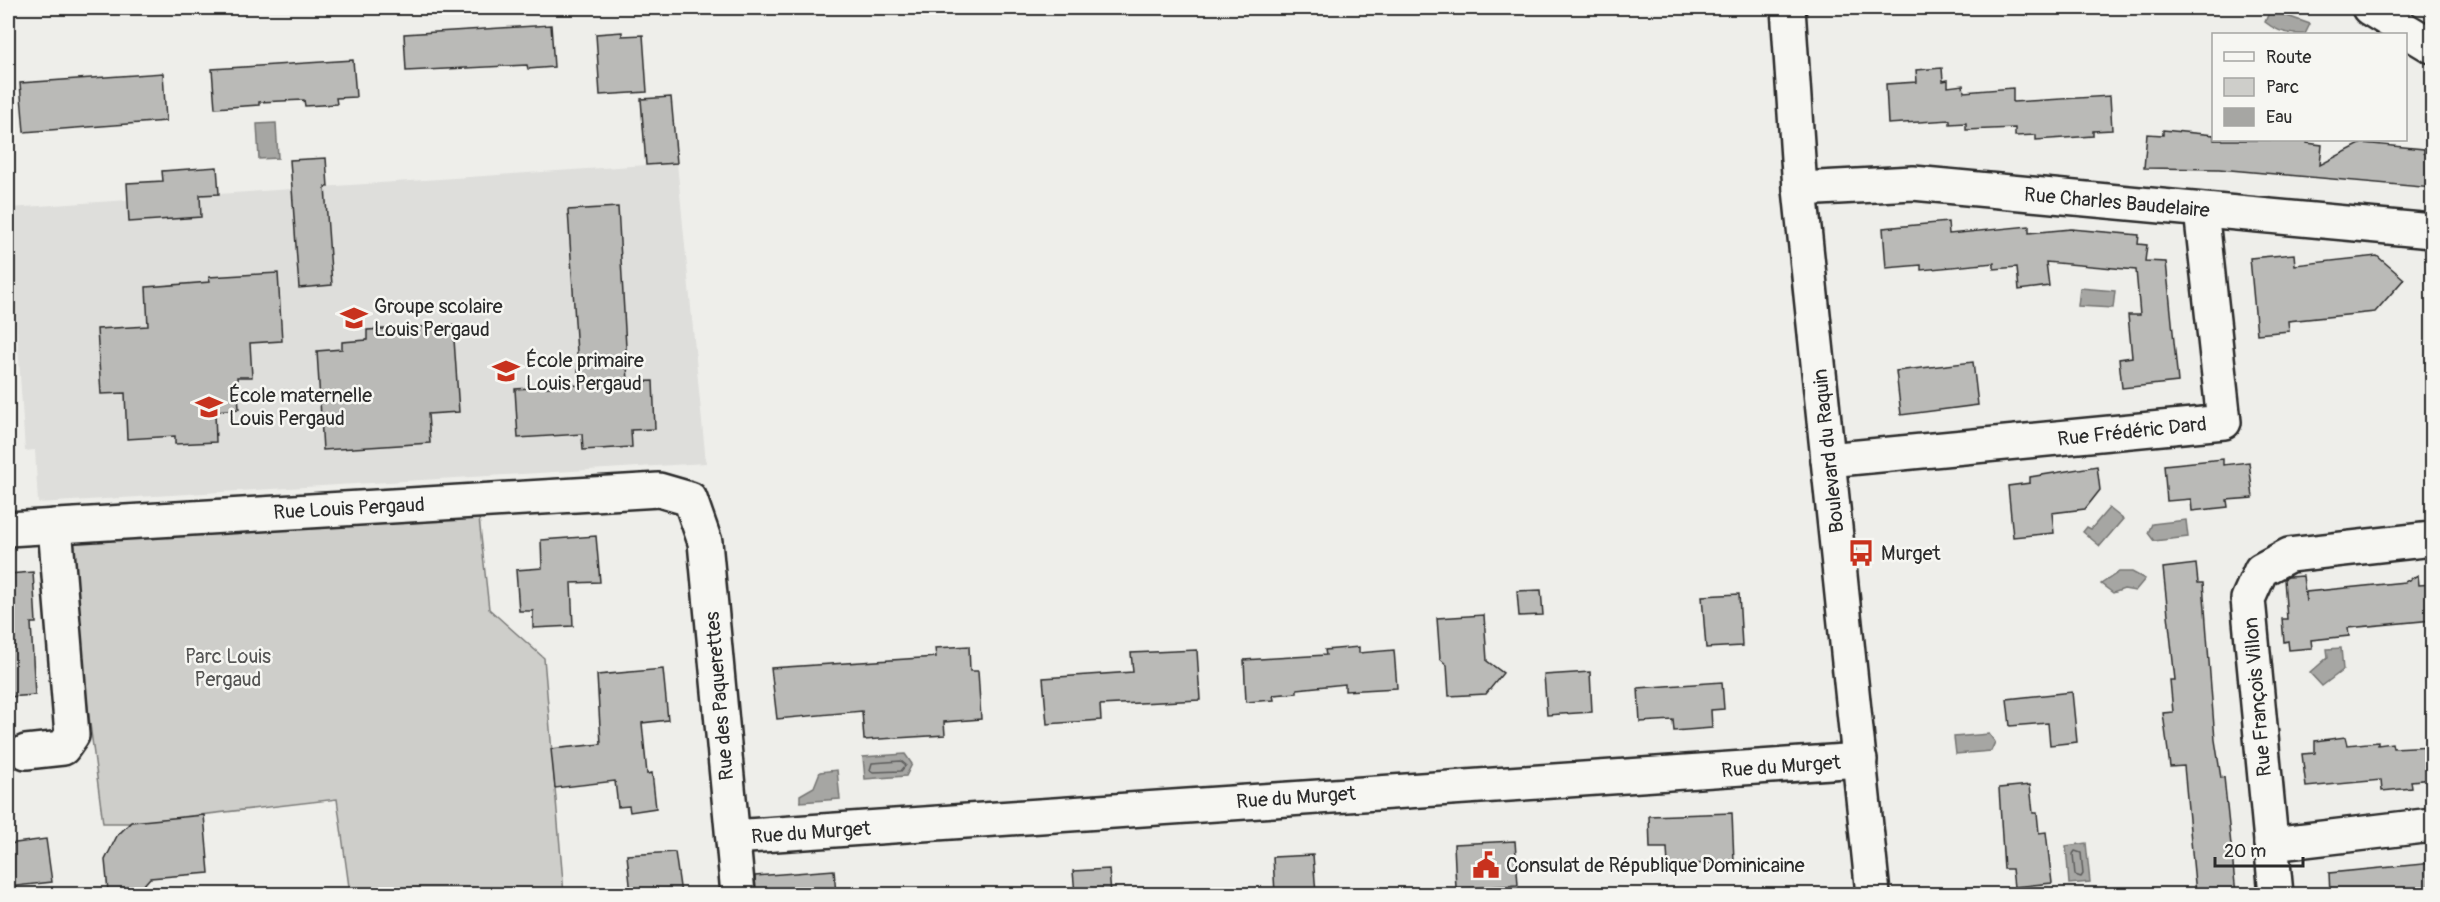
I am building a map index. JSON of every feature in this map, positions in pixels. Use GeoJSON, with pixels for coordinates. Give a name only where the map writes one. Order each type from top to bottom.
{"type":"FeatureCollection","features":[{"type":"Feature","properties":{"kind":"street","name":"Boulevard du Raquin"},"geometry":{"type":"LineString","coordinates":[[1788,8],[1800,189],[1873,894]]}},
{"type":"Feature","properties":{"kind":"street"},"geometry":{"type":"LineString","coordinates":[[2369,8],[2433,46]]}},
{"type":"Feature","properties":{"kind":"street","name":"Rue Charles Baudelaire"},"geometry":{"type":"LineString","coordinates":[[1800,189],[1913,183],[2433,231]]}},
{"type":"Feature","properties":{"kind":"street","name":"Rue Frédéric Dard"},"geometry":{"type":"LineString","coordinates":[[1828,460],[2224,422],[2201,210]]}},
{"type":"Feature","properties":{"kind":"street","name":"Rue Louis Pergaud"},"geometry":{"type":"LineString","coordinates":[[8,529],[659,490],[690,499]]}},
{"type":"Feature","properties":{"kind":"street","name":"Rue des Paquerettes"},"geometry":{"type":"LineString","coordinates":[[690,499],[705,542],[738,894]]}},
{"type":"Feature","properties":{"kind":"street"},"geometry":{"type":"LineString","coordinates":[[26,752],[63,748],[72,735],[55,526]]}},
{"type":"Feature","properties":{"kind":"street","name":"Rue François Villon"},"geometry":{"type":"LineString","coordinates":[[2276,894],[2248,599],[2261,570],[2289,555],[2433,539]]}},
{"type":"Feature","properties":{"kind":"street","name":"Rue du Murget"},"geometry":{"type":"LineString","coordinates":[[733,837],[1860,760]]}},
{"type":"Feature","properties":{"kind":"street"},"geometry":{"type":"LineString","coordinates":[[2271,844],[2433,825]]}},
{"type":"Feature","properties":{"kind":"shaded area","name":"Groupe scolaire Louis Pergaud"},"geometry":{"type":"Polygon","coordinates":[[[677,163],[706,463],[38,503],[35,450],[25,451],[9,208],[677,163]]]}},
{"type":"Feature","properties":{"kind":"green space","name":"Parc Louis Pergaud"},"geometry":{"type":"Polygon","coordinates":[[[478,509],[489,609],[544,658],[564,894],[350,894],[337,799],[131,823],[103,823],[65,533],[478,509]]]}},
{"type":"Feature","properties":{"kind":"water"},"geometry":{"type":"Polygon","coordinates":[[[2270,10],[2310,24],[2306,33],[2289,33],[2265,22],[2270,10]]]}},
{"type":"Feature","properties":{"kind":"water"},"geometry":{"type":"Polygon","coordinates":[[[276,123],[278,158],[259,159],[257,124],[276,123]]]}},
{"type":"Feature","properties":{"kind":"water"},"geometry":{"type":"Polygon","coordinates":[[[2080,288],[2115,291],[2113,308],[2078,306],[2080,288]]]}},
{"type":"Feature","properties":{"kind":"water"},"geometry":{"type":"Polygon","coordinates":[[[2109,508],[2123,519],[2100,546],[2083,532],[2087,527],[2091,529],[2109,508]]]}},
{"type":"Feature","properties":{"kind":"water"},"geometry":{"type":"Polygon","coordinates":[[[2186,520],[2188,537],[2154,541],[2148,533],[2152,524],[2186,520]]]}},
{"type":"Feature","properties":{"kind":"water"},"geometry":{"type":"Polygon","coordinates":[[[2119,572],[2132,572],[2145,579],[2135,591],[2124,589],[2113,593],[2101,584],[2119,572]]]}},
{"type":"Feature","properties":{"kind":"water"},"geometry":{"type":"Polygon","coordinates":[[[2341,648],[2343,670],[2322,686],[2310,673],[2328,657],[2327,649],[2341,648]]]}},
{"type":"Feature","properties":{"kind":"water"},"geometry":{"type":"Polygon","coordinates":[[[1989,734],[1995,742],[1991,751],[1956,754],[1954,737],[1989,734]]]}},
{"type":"Feature","properties":{"kind":"water"},"geometry":{"type":"Polygon","coordinates":[[[905,754],[912,764],[906,776],[865,779],[863,757],[905,754]]]}},
{"type":"Feature","properties":{"kind":"water"},"geometry":{"type":"Polygon","coordinates":[[[837,770],[840,799],[800,802],[800,795],[814,787],[820,772],[837,770]]]}},
{"type":"Feature","properties":{"kind":"water"},"geometry":{"type":"Polygon","coordinates":[[[2086,843],[2090,882],[2069,884],[2066,846],[2086,843]]]}},
{"type":"Feature","properties":{"kind":"building"},"geometry":{"type":"Polygon","coordinates":[[[551,25],[554,67],[528,69],[527,65],[406,71],[404,34],[551,25]]]}},
{"type":"Feature","properties":{"kind":"building"},"geometry":{"type":"Polygon","coordinates":[[[622,32],[622,36],[643,35],[647,92],[600,95],[596,34],[622,32]]]}},
{"type":"Feature","properties":{"kind":"building"},"geometry":{"type":"Polygon","coordinates":[[[353,60],[356,97],[336,98],[337,104],[305,106],[304,100],[259,102],[259,105],[215,108],[212,69],[353,60]]]}},
{"type":"Feature","properties":{"kind":"building"},"geometry":{"type":"Polygon","coordinates":[[[1942,68],[1943,81],[1948,80],[1948,87],[1963,85],[1964,92],[2013,88],[2013,102],[2110,96],[2112,130],[2093,131],[2093,136],[2036,140],[2036,135],[2015,136],[2015,128],[1966,130],[1966,123],[1950,124],[1950,120],[1888,124],[1886,84],[1917,82],[1916,70],[1942,68]]]}},
{"type":"Feature","properties":{"kind":"building"},"geometry":{"type":"Polygon","coordinates":[[[163,73],[166,121],[24,132],[20,83],[163,73]]]}},
{"type":"Feature","properties":{"kind":"building"},"geometry":{"type":"Polygon","coordinates":[[[671,97],[677,163],[646,165],[641,99],[671,97]]]}},
{"type":"Feature","properties":{"kind":"building"},"geometry":{"type":"Polygon","coordinates":[[[2163,130],[2212,135],[2212,141],[2307,141],[2307,143],[2322,145],[2320,165],[2362,143],[2424,149],[2424,153],[2433,154],[2433,188],[2219,169],[2144,168],[2147,134],[2163,135],[2163,130]]]}},
{"type":"Feature","properties":{"kind":"building"},"geometry":{"type":"Polygon","coordinates":[[[326,158],[328,187],[325,187],[332,285],[299,288],[290,160],[326,158]]]}},
{"type":"Feature","properties":{"kind":"building"},"geometry":{"type":"Polygon","coordinates":[[[217,167],[219,194],[200,195],[201,217],[129,222],[127,183],[163,181],[162,171],[217,167]]]}},
{"type":"Feature","properties":{"kind":"building"},"geometry":{"type":"Polygon","coordinates":[[[618,207],[628,382],[653,381],[655,429],[631,430],[632,447],[583,450],[582,434],[518,438],[515,389],[579,385],[568,210],[618,207]]]}},
{"type":"Feature","properties":{"kind":"building"},"geometry":{"type":"Polygon","coordinates":[[[1948,222],[1949,234],[2029,226],[2029,233],[2071,229],[2139,235],[2138,244],[2147,245],[2145,261],[2166,262],[2178,382],[2122,388],[2119,359],[2132,357],[2128,315],[2140,315],[2136,270],[2046,262],[2049,286],[2019,290],[2017,267],[1994,269],[1994,263],[1921,270],[1921,265],[1886,268],[1883,228],[1948,222]]]}},
{"type":"Feature","properties":{"kind":"building"},"geometry":{"type":"Polygon","coordinates":[[[2294,254],[2295,265],[2377,256],[2404,279],[2375,312],[2288,321],[2289,331],[2257,334],[2250,258],[2294,254]]]}},
{"type":"Feature","properties":{"kind":"building"},"geometry":{"type":"Polygon","coordinates":[[[278,273],[282,341],[250,343],[252,377],[237,377],[239,409],[215,411],[216,442],[175,444],[175,436],[127,439],[125,393],[101,394],[97,329],[148,326],[146,287],[210,282],[209,277],[278,273]]]}},
{"type":"Feature","properties":{"kind":"building"},"geometry":{"type":"Polygon","coordinates":[[[453,325],[459,412],[428,414],[430,443],[323,450],[317,351],[342,349],[342,342],[367,340],[367,330],[453,325]]]}},
{"type":"Feature","properties":{"kind":"building"},"geometry":{"type":"Polygon","coordinates":[[[1973,362],[1978,405],[1901,415],[1896,371],[1973,362]]]}},
{"type":"Feature","properties":{"kind":"building"},"geometry":{"type":"Polygon","coordinates":[[[2223,459],[2223,465],[2249,462],[2253,498],[2227,500],[2228,507],[2192,511],[2191,499],[2167,501],[2164,465],[2223,459]]]}},
{"type":"Feature","properties":{"kind":"building"},"geometry":{"type":"Polygon","coordinates":[[[2097,466],[2100,490],[2085,509],[2052,513],[2054,533],[2013,537],[2008,486],[2030,483],[2030,477],[2097,466]]]}},
{"type":"Feature","properties":{"kind":"building"},"geometry":{"type":"Polygon","coordinates":[[[596,536],[600,582],[571,583],[573,626],[533,628],[533,611],[519,611],[516,570],[542,568],[541,540],[596,536]]]}},
{"type":"Feature","properties":{"kind":"building"},"geometry":{"type":"Polygon","coordinates":[[[2196,564],[2198,583],[2203,583],[2215,740],[2221,778],[2224,777],[2236,894],[2196,894],[2184,766],[2170,767],[2163,713],[2173,712],[2170,680],[2175,680],[2163,568],[2196,564]]]}},
{"type":"Feature","properties":{"kind":"building"},"geometry":{"type":"Polygon","coordinates":[[[33,572],[36,623],[31,623],[35,695],[8,697],[8,574],[33,572]]]}},
{"type":"Feature","properties":{"kind":"building"},"geometry":{"type":"Polygon","coordinates":[[[2418,575],[2419,585],[2433,584],[2433,620],[2348,628],[2349,636],[2311,640],[2312,648],[2289,650],[2288,641],[2284,642],[2282,619],[2287,619],[2284,579],[2288,577],[2303,576],[2306,602],[2306,592],[2405,582],[2418,575]]]}},
{"type":"Feature","properties":{"kind":"building"},"geometry":{"type":"Polygon","coordinates":[[[1541,590],[1543,615],[1519,616],[1517,591],[1541,590]]]}},
{"type":"Feature","properties":{"kind":"building"},"geometry":{"type":"Polygon","coordinates":[[[1739,594],[1742,646],[1706,648],[1702,596],[1739,594]]]}},
{"type":"Feature","properties":{"kind":"building"},"geometry":{"type":"Polygon","coordinates":[[[1484,615],[1487,661],[1503,673],[1486,694],[1449,696],[1447,665],[1440,659],[1437,618],[1484,615]]]}},
{"type":"Feature","properties":{"kind":"building"},"geometry":{"type":"Polygon","coordinates":[[[969,646],[970,671],[978,671],[981,719],[944,722],[945,735],[864,740],[862,711],[777,719],[771,668],[936,657],[935,648],[969,646]]]}},
{"type":"Feature","properties":{"kind":"building"},"geometry":{"type":"Polygon","coordinates":[[[1359,647],[1359,653],[1394,650],[1397,688],[1345,691],[1345,684],[1297,689],[1297,693],[1273,695],[1274,700],[1246,702],[1244,660],[1326,655],[1325,650],[1359,647]]]}},
{"type":"Feature","properties":{"kind":"building"},"geometry":{"type":"Polygon","coordinates":[[[1197,650],[1200,700],[1100,705],[1101,720],[1047,724],[1043,678],[1133,672],[1131,653],[1197,650]]]}},
{"type":"Feature","properties":{"kind":"building"},"geometry":{"type":"Polygon","coordinates":[[[663,669],[668,720],[642,723],[647,774],[652,773],[656,808],[630,812],[629,806],[618,807],[615,781],[555,788],[551,749],[601,744],[597,675],[663,669]]]}},
{"type":"Feature","properties":{"kind":"building"},"geometry":{"type":"Polygon","coordinates":[[[1590,672],[1592,712],[1547,715],[1544,675],[1590,672]]]}},
{"type":"Feature","properties":{"kind":"building"},"geometry":{"type":"Polygon","coordinates":[[[1722,682],[1724,709],[1711,710],[1712,728],[1674,731],[1673,720],[1640,722],[1638,688],[1722,682]]]}},
{"type":"Feature","properties":{"kind":"building"},"geometry":{"type":"Polygon","coordinates":[[[2072,692],[2077,742],[2050,745],[2048,723],[2010,726],[2007,699],[2072,692]]]}},
{"type":"Feature","properties":{"kind":"building"},"geometry":{"type":"Polygon","coordinates":[[[2345,737],[2347,745],[2378,742],[2378,745],[2392,743],[2393,748],[2433,746],[2433,779],[2411,781],[2412,788],[2382,791],[2381,780],[2306,787],[2302,754],[2315,753],[2315,741],[2345,737]]]}},
{"type":"Feature","properties":{"kind":"building"},"geometry":{"type":"Polygon","coordinates":[[[2030,785],[2033,813],[2037,813],[2039,833],[2046,832],[2052,883],[2014,887],[2012,869],[2004,869],[1999,788],[2030,785]]]}},
{"type":"Feature","properties":{"kind":"building"},"geometry":{"type":"Polygon","coordinates":[[[1732,813],[1734,862],[1668,865],[1667,848],[1650,848],[1649,816],[1732,813]]]}},
{"type":"Feature","properties":{"kind":"building"},"geometry":{"type":"Polygon","coordinates":[[[204,815],[209,873],[150,878],[141,888],[108,891],[105,860],[117,836],[131,822],[204,815]]]}},
{"type":"Feature","properties":{"kind":"building"},"geometry":{"type":"Polygon","coordinates":[[[46,839],[52,882],[8,887],[8,844],[46,839]]]}},
{"type":"Feature","properties":{"kind":"building","name":"Consulat de République Dominicaine"},"geometry":{"type":"Polygon","coordinates":[[[1515,841],[1518,885],[1456,889],[1454,844],[1515,841]]]}},
{"type":"Feature","properties":{"kind":"building"},"geometry":{"type":"Polygon","coordinates":[[[675,852],[681,894],[631,894],[627,855],[675,852]]]}},
{"type":"Feature","properties":{"kind":"building"},"geometry":{"type":"Polygon","coordinates":[[[1313,855],[1316,894],[1275,894],[1273,857],[1313,855]]]}},
{"type":"Feature","properties":{"kind":"building"},"geometry":{"type":"Polygon","coordinates":[[[2433,863],[2433,894],[2330,894],[2329,873],[2433,863]]]}},
{"type":"Feature","properties":{"kind":"building"},"geometry":{"type":"Polygon","coordinates":[[[1109,869],[1111,894],[1075,894],[1073,871],[1109,869]]]}},
{"type":"Feature","properties":{"kind":"building"},"geometry":{"type":"Polygon","coordinates":[[[834,870],[836,894],[756,894],[755,876],[834,870]]]}},
{"type":"Feature","properties":{"kind":"place","name":"Groupe scolaire Louis Pergaud"},"geometry":{"type":"Point","coordinates":[354,318]}},
{"type":"Feature","properties":{"kind":"place","name":"École primaire Louis Pergaud"},"geometry":{"type":"Point","coordinates":[506,371]}},
{"type":"Feature","properties":{"kind":"place","name":"École maternelle Louis Pergaud"},"geometry":{"type":"Point","coordinates":[209,407]}},
{"type":"Feature","properties":{"kind":"place","name":"Murget"},"geometry":{"type":"Point","coordinates":[1861,553]}},
{"type":"Feature","properties":{"kind":"place","name":"Consulat de République Dominicaine"},"geometry":{"type":"Point","coordinates":[1486,865]}}]}
